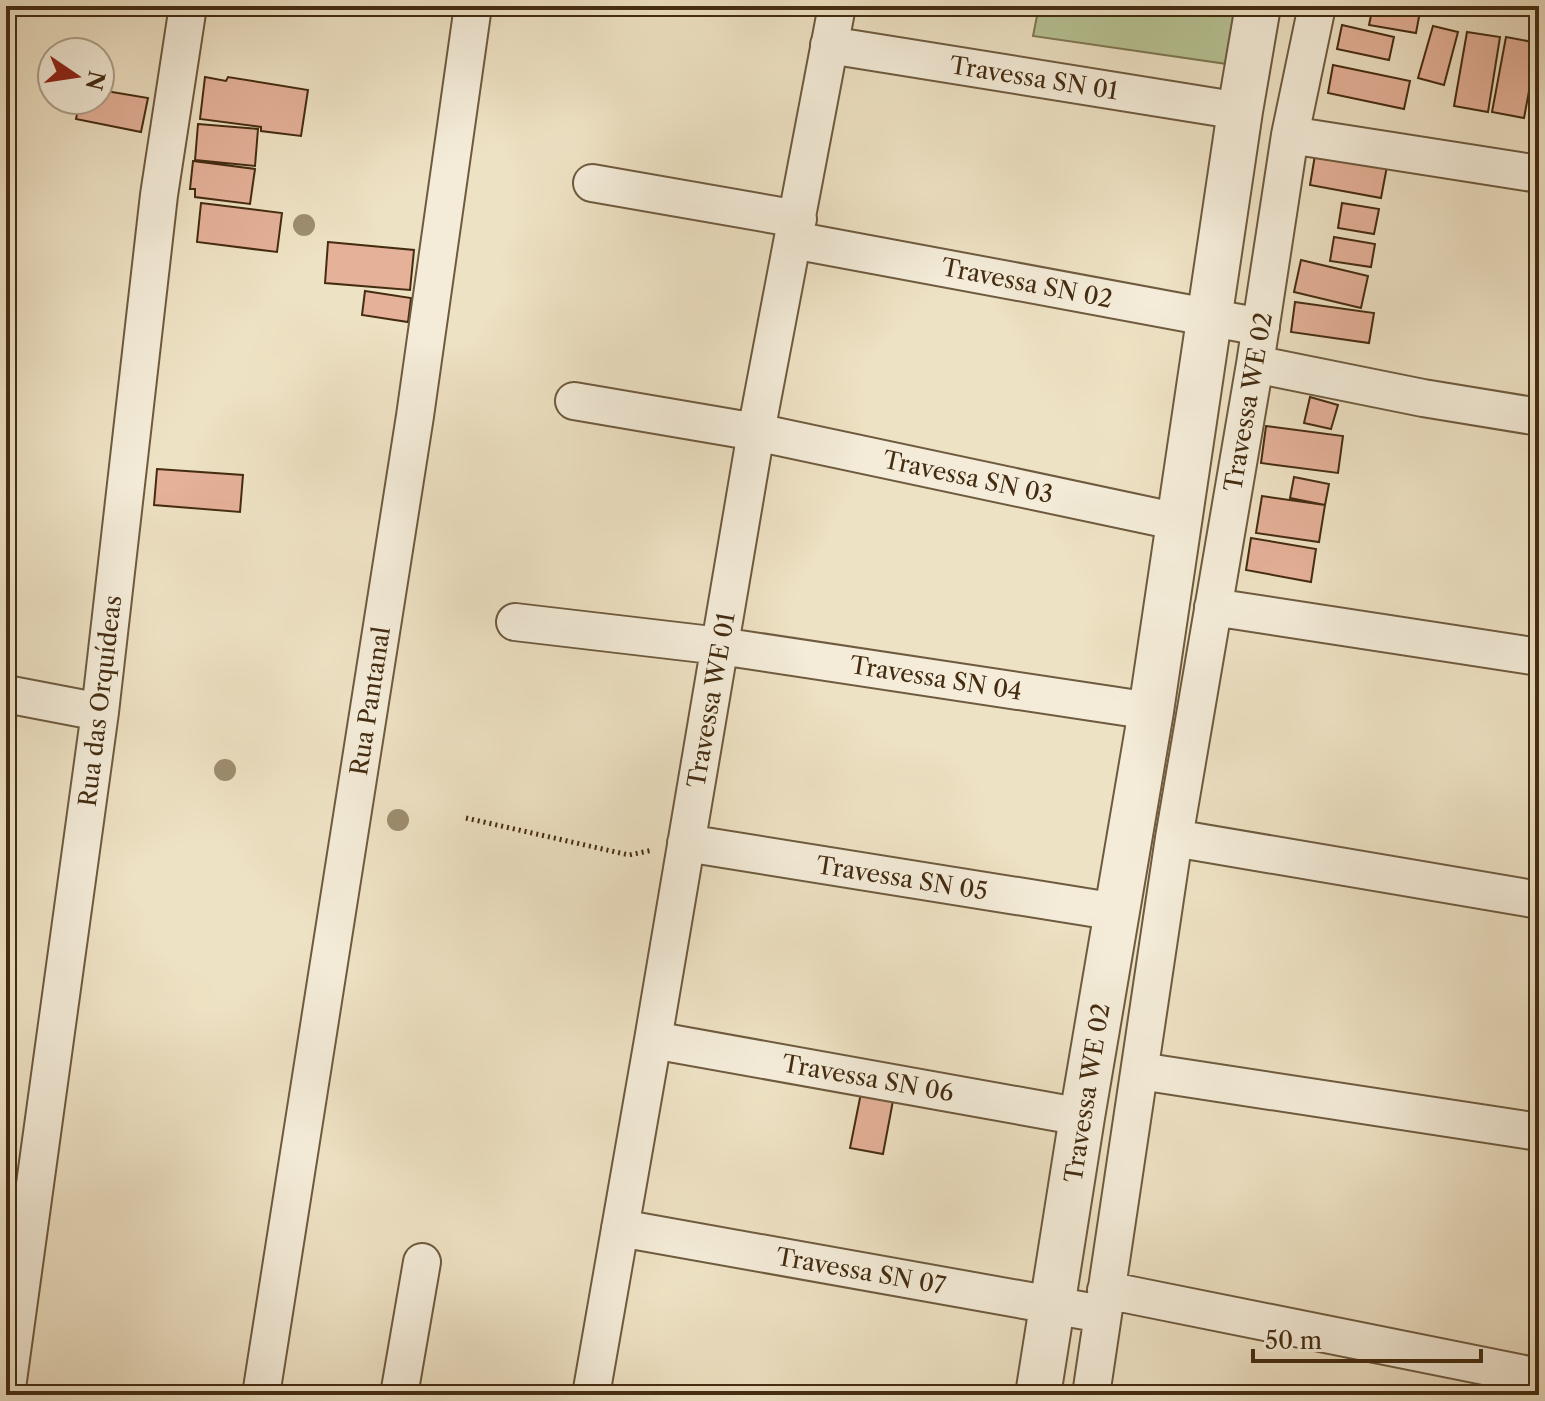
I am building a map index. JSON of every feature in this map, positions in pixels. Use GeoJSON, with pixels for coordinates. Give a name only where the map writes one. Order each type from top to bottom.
{"type":"FeatureCollection","features":[{"type":"Feature","properties":{"kind":"street","name":"Rua das Orquídeas"},"geometry":{"type":"LineString","coordinates":[[6,1395],[100,712],[159,195],[188,6]]}},
{"type":"Feature","properties":{"kind":"street","name":"Rua Pantanal"},"geometry":{"type":"LineString","coordinates":[[261,1395],[415,416],[473,6]]}},
{"type":"Feature","properties":{"kind":"street","name":"Travessa WE 01"},"geometry":{"type":"LineString","coordinates":[[591,1395],[756,432],[837,6]]}},
{"type":"Feature","properties":{"kind":"street","name":"Travessa WE 02"},"geometry":{"type":"LineString","coordinates":[[1038,1395],[1151,711],[1258,6]]}},
{"type":"Feature","properties":{"kind":"street","name":"Travessa WE 02"},"geometry":{"type":"LineString","coordinates":[[1091,1395],[1174,838],[1255,364],[1290,135],[1317,6]]}},
{"type":"Feature","properties":{"kind":"street","name":"Travessa SN 01"},"geometry":{"type":"LineString","coordinates":[[829,45],[1240,111]]}},
{"type":"Feature","properties":{"kind":"street"},"geometry":{"type":"LineString","coordinates":[[1290,135],[1539,174]]}},
{"type":"Feature","properties":{"kind":"street","name":"Travessa SN 02"},"geometry":{"type":"LineString","coordinates":[[592,183],[796,230],[1261,327]]}},
{"type":"Feature","properties":{"kind":"street"},"geometry":{"type":"LineString","coordinates":[[1255,364],[1423,398],[1539,417]]}},
{"type":"Feature","properties":{"kind":"street","name":"Travessa SN 03"},"geometry":{"type":"LineString","coordinates":[[574,401],[756,432],[1179,522]]}},
{"type":"Feature","properties":{"kind":"street"},"geometry":{"type":"LineString","coordinates":[[1213,607],[1539,657]]}},
{"type":"Feature","properties":{"kind":"street","name":"Travessa SN 04"},"geometry":{"type":"LineString","coordinates":[[515,622],[720,646],[1151,711]]}},
{"type":"Feature","properties":{"kind":"street"},"geometry":{"type":"LineString","coordinates":[[6,694],[100,712]]}},
{"type":"Feature","properties":{"kind":"street"},"geometry":{"type":"LineString","coordinates":[[1137,791],[1181,798]]}},
{"type":"Feature","properties":{"kind":"street"},"geometry":{"type":"LineString","coordinates":[[1174,838],[1539,900]]}},
{"type":"Feature","properties":{"kind":"street","name":"Travessa SN 05"},"geometry":{"type":"LineString","coordinates":[[686,843],[1117,912]]}},
{"type":"Feature","properties":{"kind":"street","name":"Travessa SN 06"},"geometry":{"type":"LineString","coordinates":[[653,1040],[1082,1117]]}},
{"type":"Feature","properties":{"kind":"street"},"geometry":{"type":"LineString","coordinates":[[1140,1071],[1539,1132]]}},
{"type":"Feature","properties":{"kind":"street","name":"Travessa SN 07"},"geometry":{"type":"LineString","coordinates":[[620,1228],[1054,1306],[1104,1302]]}},
{"type":"Feature","properties":{"kind":"street"},"geometry":{"type":"LineString","coordinates":[[399,1395],[422,1262]]}},
{"type":"Feature","properties":{"kind":"street"},"geometry":{"type":"LineString","coordinates":[[1104,1302],[1539,1377]]}},
{"type":"Feature","properties":{"kind":"path"},"geometry":{"type":"LineString","coordinates":[[466,818],[629,855],[686,843]]}},
{"type":"Feature","properties":{"kind":"green space"},"geometry":{"type":"Polygon","coordinates":[[[1039,6],[1237,6],[1227,64],[1033,36],[1039,6]]]}},
{"type":"Feature","properties":{"kind":"building"},"geometry":{"type":"Polygon","coordinates":[[[1373,6],[1421,6],[1416,33],[1369,25],[1373,6]]]}},
{"type":"Feature","properties":{"kind":"building"},"geometry":{"type":"Polygon","coordinates":[[[1342,25],[1394,37],[1389,60],[1337,49],[1342,25]]]}},
{"type":"Feature","properties":{"kind":"building"},"geometry":{"type":"Polygon","coordinates":[[[1433,26],[1458,32],[1444,85],[1418,78],[1433,26]]]}},
{"type":"Feature","properties":{"kind":"building"},"geometry":{"type":"Polygon","coordinates":[[[1467,32],[1500,37],[1488,112],[1454,106],[1467,32]]]}},
{"type":"Feature","properties":{"kind":"building"},"geometry":{"type":"Polygon","coordinates":[[[1506,37],[1538,43],[1524,118],[1492,112],[1506,37]]]}},
{"type":"Feature","properties":{"kind":"building"},"geometry":{"type":"Polygon","coordinates":[[[1333,65],[1410,81],[1404,109],[1328,93],[1333,65]]]}},
{"type":"Feature","properties":{"kind":"building"},"geometry":{"type":"Polygon","coordinates":[[[205,77],[226,81],[228,77],[308,90],[301,136],[200,119],[205,77]]]}},
{"type":"Feature","properties":{"kind":"building"},"geometry":{"type":"Polygon","coordinates":[[[1539,82],[1539,124],[1530,122],[1539,82]]]}},
{"type":"Feature","properties":{"kind":"building"},"geometry":{"type":"Polygon","coordinates":[[[116,93],[148,98],[141,132],[76,119],[77,116],[116,116],[116,93]]]}},
{"type":"Feature","properties":{"kind":"building"},"geometry":{"type":"Polygon","coordinates":[[[198,124],[258,129],[255,166],[195,160],[198,124]]]}},
{"type":"Feature","properties":{"kind":"building"},"geometry":{"type":"Polygon","coordinates":[[[1316,149],[1388,161],[1381,198],[1310,185],[1316,149]]]}},
{"type":"Feature","properties":{"kind":"building"},"geometry":{"type":"Polygon","coordinates":[[[193,161],[255,169],[250,204],[195,197],[195,189],[190,189],[193,161]]]}},
{"type":"Feature","properties":{"kind":"building"},"geometry":{"type":"Polygon","coordinates":[[[201,203],[282,213],[277,252],[197,242],[201,203]]]}},
{"type":"Feature","properties":{"kind":"building"},"geometry":{"type":"Polygon","coordinates":[[[1342,203],[1379,209],[1374,234],[1338,228],[1342,203]]]}},
{"type":"Feature","properties":{"kind":"building"},"geometry":{"type":"Polygon","coordinates":[[[1334,237],[1375,244],[1371,267],[1330,261],[1334,237]]]}},
{"type":"Feature","properties":{"kind":"building"},"geometry":{"type":"Polygon","coordinates":[[[328,242],[414,250],[410,290],[325,283],[328,242]]]}},
{"type":"Feature","properties":{"kind":"building"},"geometry":{"type":"Polygon","coordinates":[[[1301,260],[1368,276],[1361,308],[1294,292],[1301,260]]]}},
{"type":"Feature","properties":{"kind":"building"},"geometry":{"type":"Polygon","coordinates":[[[365,291],[411,298],[408,322],[362,315],[365,291]]]}},
{"type":"Feature","properties":{"kind":"building"},"geometry":{"type":"Polygon","coordinates":[[[1295,302],[1374,313],[1369,343],[1291,332],[1295,302]]]}},
{"type":"Feature","properties":{"kind":"building"},"geometry":{"type":"Polygon","coordinates":[[[1310,397],[1338,405],[1331,429],[1304,423],[1310,397]]]}},
{"type":"Feature","properties":{"kind":"building"},"geometry":{"type":"Polygon","coordinates":[[[1266,426],[1343,436],[1338,473],[1261,463],[1266,426]]]}},
{"type":"Feature","properties":{"kind":"building"},"geometry":{"type":"Polygon","coordinates":[[[157,469],[243,475],[240,512],[154,505],[157,469]]]}},
{"type":"Feature","properties":{"kind":"building"},"geometry":{"type":"Polygon","coordinates":[[[1294,477],[1329,484],[1325,505],[1290,498],[1294,477]]]}},
{"type":"Feature","properties":{"kind":"building"},"geometry":{"type":"Polygon","coordinates":[[[1262,496],[1325,505],[1319,542],[1256,533],[1262,496]]]}},
{"type":"Feature","properties":{"kind":"building"},"geometry":{"type":"Polygon","coordinates":[[[1251,538],[1316,549],[1311,582],[1246,570],[1251,538]]]}},
{"type":"Feature","properties":{"kind":"building"},"geometry":{"type":"Polygon","coordinates":[[[863,1083],[895,1090],[883,1154],[850,1148],[863,1083]]]}}]}
